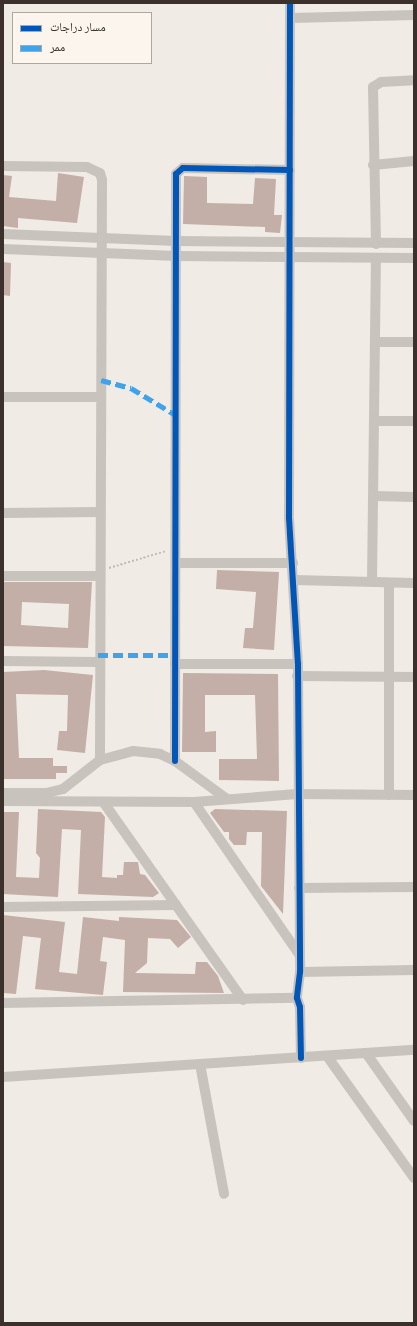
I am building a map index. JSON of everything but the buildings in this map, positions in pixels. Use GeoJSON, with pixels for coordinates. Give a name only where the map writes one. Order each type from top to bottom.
{"type":"FeatureCollection","features":[{"type":"Feature","properties":{"kind":"street"},"geometry":{"type":"LineString","coordinates":[[290,3],[289,510],[298,664],[297,794],[300,972],[296,998],[300,1006],[301,1058]]}},
{"type":"Feature","properties":{"kind":"street"},"geometry":{"type":"LineString","coordinates":[[291,18],[414,16]]}},
{"type":"Feature","properties":{"kind":"street"},"geometry":{"type":"LineString","coordinates":[[376,244],[373,165],[373,87],[381,82],[414,80]]}},
{"type":"Feature","properties":{"kind":"street"},"geometry":{"type":"LineString","coordinates":[[373,165],[414,161]]}},
{"type":"Feature","properties":{"kind":"street"},"geometry":{"type":"LineString","coordinates":[[3,166],[87,167],[100,173],[101,397],[98,662],[100,760]]}},
{"type":"Feature","properties":{"kind":"street"},"geometry":{"type":"LineString","coordinates":[[176,761],[176,174],[179,169],[290,170]]}},
{"type":"Feature","properties":{"kind":"street"},"geometry":{"type":"LineString","coordinates":[[3,234],[176,241],[289,241],[376,244],[414,243]]}},
{"type":"Feature","properties":{"kind":"street"},"geometry":{"type":"LineString","coordinates":[[3,249],[176,256],[376,259],[414,258]]}},
{"type":"Feature","properties":{"kind":"street"},"geometry":{"type":"LineString","coordinates":[[372,581],[376,259]]}},
{"type":"Feature","properties":{"kind":"street"},"geometry":{"type":"LineString","coordinates":[[376,342],[414,342]]}},
{"type":"Feature","properties":{"kind":"street"},"geometry":{"type":"LineString","coordinates":[[3,397],[101,397]]}},
{"type":"Feature","properties":{"kind":"street"},"geometry":{"type":"LineString","coordinates":[[374,421],[414,421]]}},
{"type":"Feature","properties":{"kind":"street"},"geometry":{"type":"LineString","coordinates":[[374,496],[414,497]]}},
{"type":"Feature","properties":{"kind":"street"},"geometry":{"type":"LineString","coordinates":[[3,513],[99,512]]}},
{"type":"Feature","properties":{"kind":"street"},"geometry":{"type":"LineString","coordinates":[[176,563],[293,562]]}},
{"type":"Feature","properties":{"kind":"street"},"geometry":{"type":"LineString","coordinates":[[3,576],[99,574]]}},
{"type":"Feature","properties":{"kind":"street"},"geometry":{"type":"LineString","coordinates":[[294,580],[414,583]]}},
{"type":"Feature","properties":{"kind":"street"},"geometry":{"type":"LineString","coordinates":[[389,583],[389,795]]}},
{"type":"Feature","properties":{"kind":"street"},"geometry":{"type":"LineString","coordinates":[[3,661],[98,662]]}},
{"type":"Feature","properties":{"kind":"street"},"geometry":{"type":"LineString","coordinates":[[175,664],[298,664]]}},
{"type":"Feature","properties":{"kind":"street"},"geometry":{"type":"LineString","coordinates":[[297,676],[414,677]]}},
{"type":"Feature","properties":{"kind":"street"},"geometry":{"type":"LineString","coordinates":[[3,793],[46,793],[63,789],[100,760],[133,751],[160,754],[176,761],[227,799]]}},
{"type":"Feature","properties":{"kind":"street"},"geometry":{"type":"LineString","coordinates":[[3,801],[104,803],[194,802],[297,794],[414,795]]}},
{"type":"Feature","properties":{"kind":"street"},"geometry":{"type":"LineString","coordinates":[[194,802],[299,954]]}},
{"type":"Feature","properties":{"kind":"street"},"geometry":{"type":"LineString","coordinates":[[104,803],[244,1000]]}},
{"type":"Feature","properties":{"kind":"street"},"geometry":{"type":"LineString","coordinates":[[299,888],[414,887]]}},
{"type":"Feature","properties":{"kind":"street"},"geometry":{"type":"LineString","coordinates":[[3,907],[176,905]]}},
{"type":"Feature","properties":{"kind":"street"},"geometry":{"type":"LineString","coordinates":[[300,972],[414,970]]}},
{"type":"Feature","properties":{"kind":"street"},"geometry":{"type":"LineString","coordinates":[[3,1003],[296,998]]}},
{"type":"Feature","properties":{"kind":"street"},"geometry":{"type":"LineString","coordinates":[[3,1077],[414,1050]]}},
{"type":"Feature","properties":{"kind":"street"},"geometry":{"type":"LineString","coordinates":[[366,1053],[414,1121]]}},
{"type":"Feature","properties":{"kind":"street"},"geometry":{"type":"LineString","coordinates":[[327,1056],[414,1178]]}},
{"type":"Feature","properties":{"kind":"street"},"geometry":{"type":"LineString","coordinates":[[200,1064],[224,1194]]}},
{"type":"Feature","properties":{"kind":"path"},"geometry":{"type":"LineString","coordinates":[[99,574],[176,548]]}},
{"type":"Feature","properties":{"kind":"marked path"},"geometry":{"type":"LineString","coordinates":[[101,380],[131,388],[176,415]]}},
{"type":"Feature","properties":{"kind":"marked path"},"geometry":{"type":"LineString","coordinates":[[98,655],[175,655]]}},
{"type":"Feature","properties":{"kind":"cycle path"},"geometry":{"type":"LineString","coordinates":[[290,3],[289,518],[298,664],[300,972],[297,998],[300,1007],[301,1058]]}},
{"type":"Feature","properties":{"kind":"cycle path"},"geometry":{"type":"LineString","coordinates":[[175,761],[176,174],[183,168],[290,170]]}}]}
